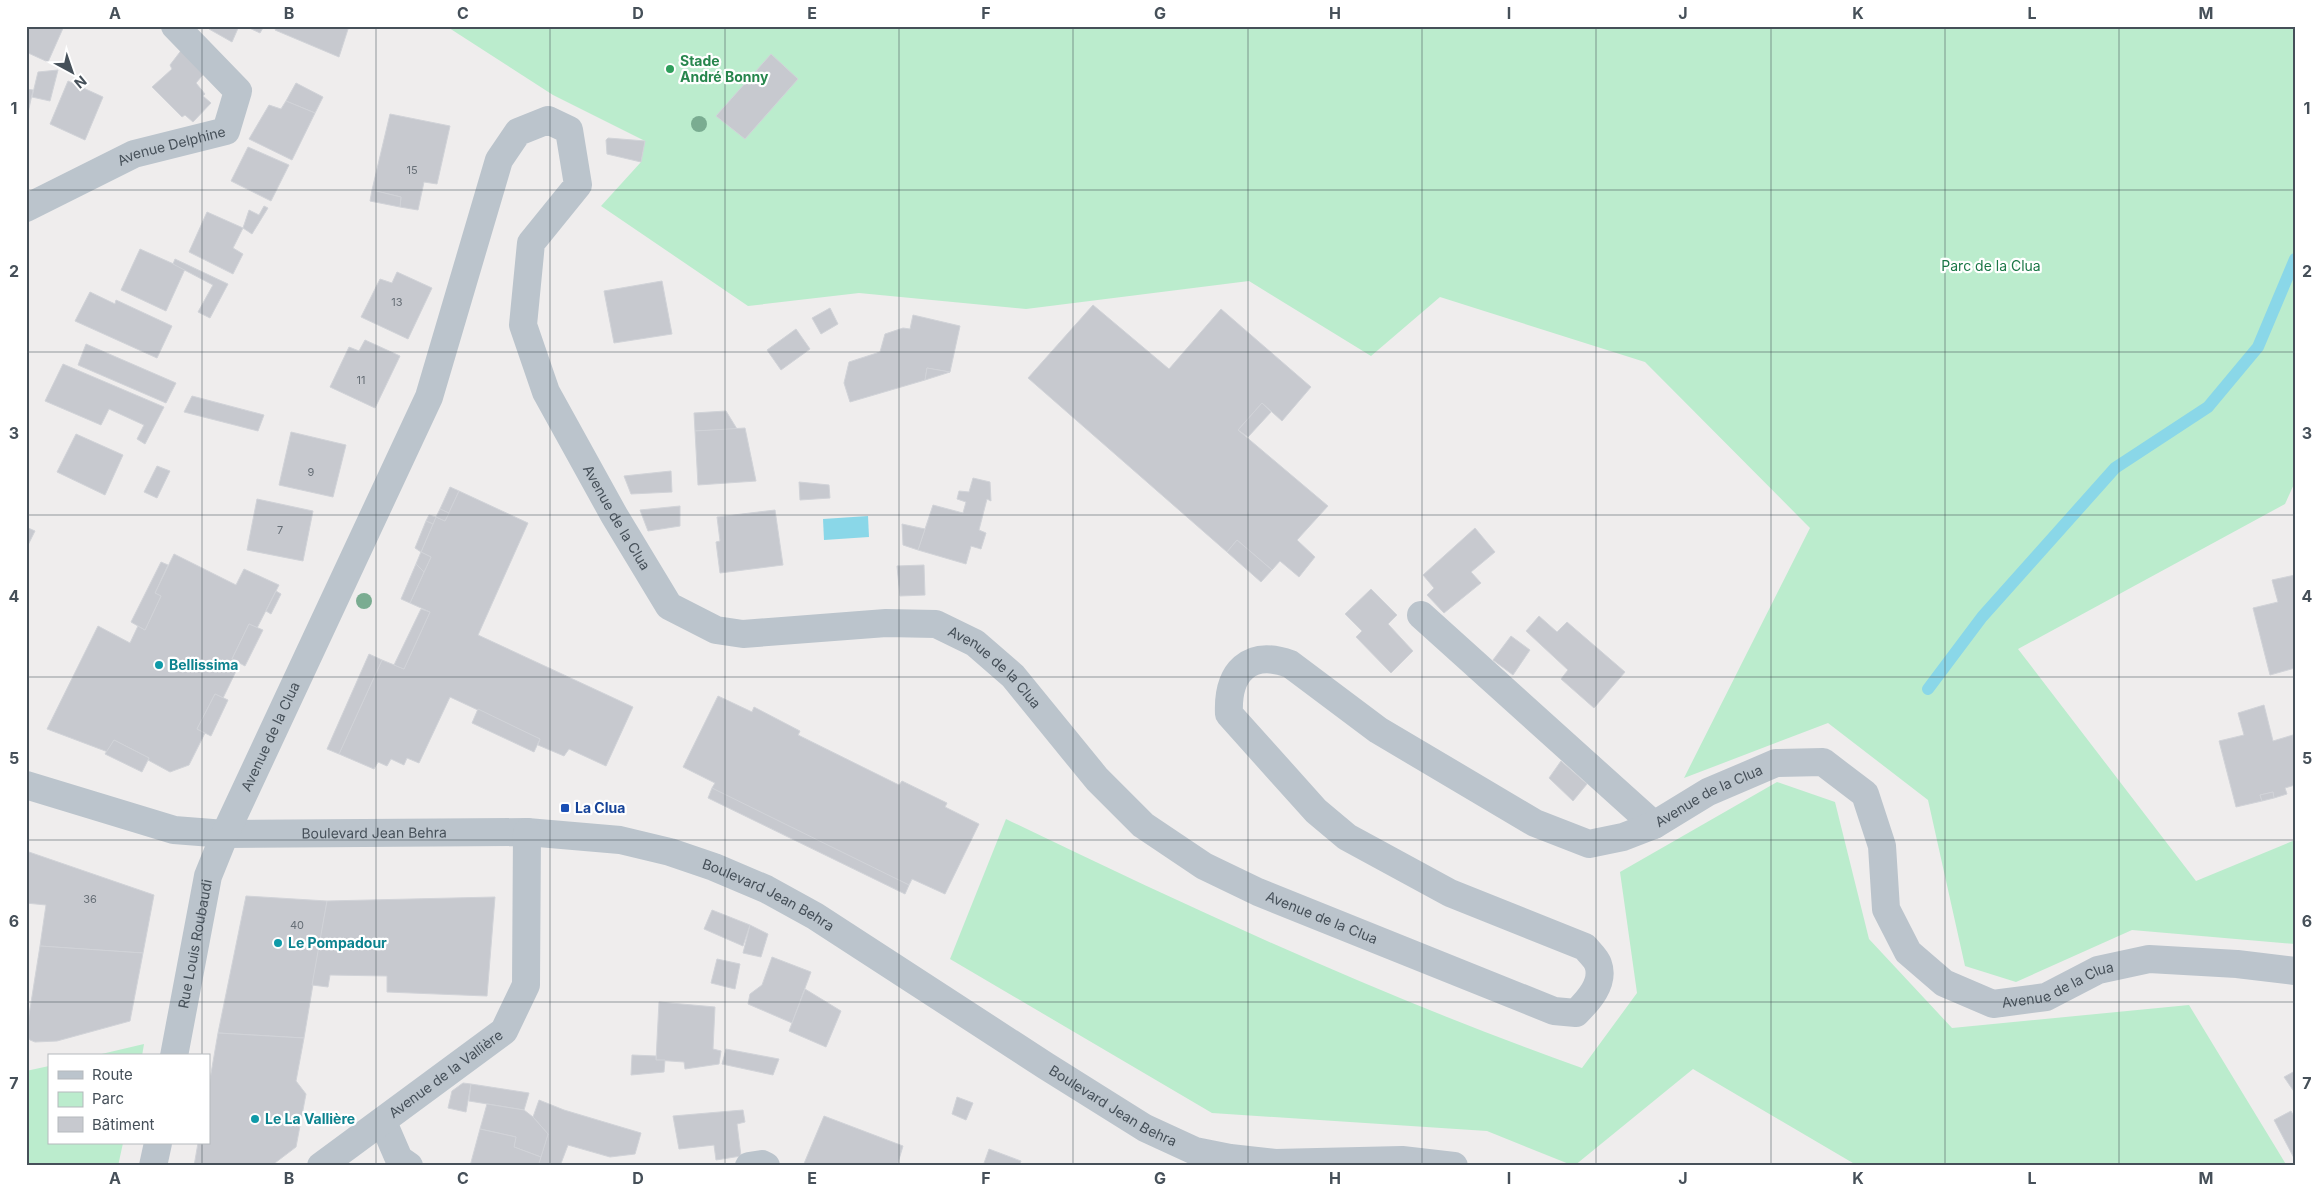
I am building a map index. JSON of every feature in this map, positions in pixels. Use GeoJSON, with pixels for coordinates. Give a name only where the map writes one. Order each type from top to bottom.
{"type":"FeatureCollection","features":[{"type":"Feature","properties":{"kind":"street","name":"Avenue Delphine"},"geometry":{"type":"LineString","coordinates":[[26,208],[134,154],[226,131],[238,91],[175,26]]}},
{"type":"Feature","properties":{"kind":"street","name":"Avenue de la Clua"},"geometry":{"type":"LineString","coordinates":[[225,834],[429,397],[499,160],[518,132],[548,120],[569,130],[578,185],[532,243],[523,325],[546,392],[614,515],[669,606],[716,630],[743,634],[886,623],[936,624],[975,643],[1013,676],[1097,779],[1143,825],[1204,866],[1258,892],[1554,1012],[1576,1013],[1590,1000],[1598,982],[1598,964],[1586,948],[1450,893],[1347,837],[1316,811],[1229,714],[1228,695],[1236,674],[1250,663],[1274,658],[1290,664],[1386,735],[1535,823],[1589,844],[1623,837],[1654,825],[1708,792],[1776,764],[1823,762],[1865,794],[1882,846],[1886,909],[1908,952],[1944,983],[1993,1004],[2046,997],[2098,970],[2149,959],[2237,964],[2295,971]]}},
{"type":"Feature","properties":{"kind":"street"},"geometry":{"type":"LineString","coordinates":[[1421,615],[1654,825]]}},
{"type":"Feature","properties":{"kind":"street","name":"Boulevard Jean Behra"},"geometry":{"type":"LineString","coordinates":[[26,785],[174,830],[225,834],[527,832],[620,840],[670,852],[714,867],[766,889],[865,946],[1046,1066],[1145,1128],[1195,1151],[1230,1158],[1275,1163],[1402,1160],[1454,1166]]}},
{"type":"Feature","properties":{"kind":"street","name":"Avenue de la Vallière"},"geometry":{"type":"LineString","coordinates":[[321,1166],[504,1031],[526,985],[527,832]]}},
{"type":"Feature","properties":{"kind":"street","name":"Rue Louis Roubaudi"},"geometry":{"type":"LineString","coordinates":[[174,1054],[208,876],[225,834]]}},
{"type":"Feature","properties":{"kind":"street"},"geometry":{"type":"LineString","coordinates":[[383,1122],[402,1163]]}},
{"type":"Feature","properties":{"kind":"street"},"geometry":{"type":"LineString","coordinates":[[154,1166],[158,1144]]}},
{"type":"Feature","properties":{"kind":"street"},"geometry":{"type":"LineString","coordinates":[[749,1166],[762,1164],[766,1166]]}},
{"type":"Feature","properties":{"kind":"green space","name":"Parc de la Clua"},"geometry":{"type":"Polygon","coordinates":[[[446,26],[2295,26],[2295,482],[2285,504],[2018,649],[2196,881],[2295,840],[2295,944],[2132,930],[2016,982],[1965,966],[1928,800],[1828,723],[1684,778],[1810,528],[1645,362],[1440,297],[1371,356],[1249,281],[1026,309],[859,293],[748,306],[601,206],[641,162],[645,141],[553,95],[446,26]]]}},
{"type":"Feature","properties":{"kind":"green space"},"geometry":{"type":"Polygon","coordinates":[[[1777,782],[1835,802],[1869,939],[1952,1028],[2189,1005],[2287,1166],[1858,1166],[1693,1069],[1574,1166],[1487,1131],[1212,1113],[950,959],[1006,819],[1291,951],[1435,1012],[1582,1068],[1637,993],[1620,872],[1777,782]]]}},
{"type":"Feature","properties":{"kind":"green space"},"geometry":{"type":"Polygon","coordinates":[[[144,1044],[142,1054],[102,1054],[144,1044]]]}},
{"type":"Feature","properties":{"kind":"green space"},"geometry":{"type":"Polygon","coordinates":[[[48,1066],[48,1144],[123,1144],[118,1166],[26,1166],[26,1071],[48,1066]]]}},
{"type":"Feature","properties":{"kind":"water"},"geometry":{"type":"Polygon","coordinates":[[[868,516],[869,537],[824,540],[823,519],[868,516]]]}},
{"type":"Feature","properties":{"kind":"building"},"geometry":{"type":"Polygon","coordinates":[[[26,26],[64,26],[48,62],[26,52],[26,26]]]}},
{"type":"Feature","properties":{"kind":"building"},"geometry":{"type":"Polygon","coordinates":[[[211,26],[239,26],[232,42],[209,29],[211,26]]]}},
{"type":"Feature","properties":{"kind":"building"},"geometry":{"type":"Polygon","coordinates":[[[245,26],[264,26],[260,33],[245,26]]]}},
{"type":"Feature","properties":{"kind":"building"},"geometry":{"type":"Polygon","coordinates":[[[277,26],[349,26],[339,57],[275,30],[277,26]]]}},
{"type":"Feature","properties":{"kind":"building"},"geometry":{"type":"Polygon","coordinates":[[[183,48],[207,70],[196,83],[205,94],[203,96],[211,103],[193,122],[185,115],[182,117],[152,87],[172,69],[170,65],[183,48]]]}},
{"type":"Feature","properties":{"kind":"building"},"geometry":{"type":"Polygon","coordinates":[[[771,54],[798,79],[745,139],[716,116],[771,54]]]}},
{"type":"Feature","properties":{"kind":"building"},"geometry":{"type":"Polygon","coordinates":[[[58,70],[50,101],[32,97],[38,72],[58,70]]]}},
{"type":"Feature","properties":{"kind":"building"},"geometry":{"type":"Polygon","coordinates":[[[68,81],[103,97],[85,140],[50,124],[68,81]]]}},
{"type":"Feature","properties":{"kind":"building"},"geometry":{"type":"Polygon","coordinates":[[[296,83],[323,97],[315,113],[286,101],[296,83]]]}},
{"type":"Feature","properties":{"kind":"building"},"geometry":{"type":"Polygon","coordinates":[[[26,89],[33,90],[26,122],[26,89]]]}},
{"type":"Feature","properties":{"kind":"building"},"geometry":{"type":"Polygon","coordinates":[[[286,101],[315,113],[292,160],[249,139],[269,105],[281,109],[286,101]]]}},
{"type":"Feature","properties":{"kind":"building"},"geometry":{"type":"Polygon","coordinates":[[[390,114],[450,126],[437,184],[424,182],[418,210],[400,207],[401,197],[372,190],[390,114]]]}},
{"type":"Feature","properties":{"kind":"building"},"geometry":{"type":"Polygon","coordinates":[[[608,138],[645,141],[641,162],[607,154],[606,140],[608,138]]]}},
{"type":"Feature","properties":{"kind":"building"},"geometry":{"type":"Polygon","coordinates":[[[248,147],[289,165],[271,201],[231,181],[248,147]]]}},
{"type":"Feature","properties":{"kind":"building"},"geometry":{"type":"Polygon","coordinates":[[[372,190],[401,197],[400,207],[370,201],[372,190]]]}},
{"type":"Feature","properties":{"kind":"building"},"geometry":{"type":"Polygon","coordinates":[[[264,206],[268,208],[252,234],[243,228],[249,210],[259,215],[264,206]]]}},
{"type":"Feature","properties":{"kind":"building"},"geometry":{"type":"Polygon","coordinates":[[[207,212],[243,228],[233,248],[243,254],[233,274],[189,252],[207,212]]]}},
{"type":"Feature","properties":{"kind":"building"},"geometry":{"type":"Polygon","coordinates":[[[140,249],[185,269],[166,311],[121,290],[140,249]]]}},
{"type":"Feature","properties":{"kind":"building"},"geometry":{"type":"Polygon","coordinates":[[[175,259],[228,284],[210,318],[198,312],[213,285],[173,264],[175,259]]]}},
{"type":"Feature","properties":{"kind":"building"},"geometry":{"type":"Polygon","coordinates":[[[397,272],[432,288],[408,339],[361,317],[380,279],[392,283],[397,272]]]}},
{"type":"Feature","properties":{"kind":"building"},"geometry":{"type":"Polygon","coordinates":[[[662,281],[672,334],[614,343],[604,291],[662,281]]]}},
{"type":"Feature","properties":{"kind":"building"},"geometry":{"type":"Polygon","coordinates":[[[90,292],[115,304],[116,300],[172,326],[157,358],[75,321],[90,292]]]}},
{"type":"Feature","properties":{"kind":"building"},"geometry":{"type":"Polygon","coordinates":[[[1093,305],[1169,369],[1221,309],[1311,387],[1282,421],[1262,403],[1238,430],[1328,506],[1297,540],[1315,557],[1299,577],[1280,561],[1272,570],[1237,540],[1227,552],[1028,378],[1093,305]]]}},
{"type":"Feature","properties":{"kind":"building"},"geometry":{"type":"Polygon","coordinates":[[[830,308],[838,324],[821,334],[812,318],[830,308]]]}},
{"type":"Feature","properties":{"kind":"building"},"geometry":{"type":"Polygon","coordinates":[[[913,315],[960,326],[950,372],[927,368],[925,380],[850,402],[844,383],[849,362],[880,352],[885,334],[903,328],[910,329],[913,315]]]}},
{"type":"Feature","properties":{"kind":"building"},"geometry":{"type":"Polygon","coordinates":[[[796,329],[810,349],[781,370],[767,350],[796,329]]]}},
{"type":"Feature","properties":{"kind":"building"},"geometry":{"type":"Polygon","coordinates":[[[365,340],[400,356],[375,408],[330,387],[349,347],[359,351],[365,340]]]}},
{"type":"Feature","properties":{"kind":"building"},"geometry":{"type":"Polygon","coordinates":[[[86,344],[176,383],[166,403],[78,365],[86,344]]]}},
{"type":"Feature","properties":{"kind":"building"},"geometry":{"type":"Polygon","coordinates":[[[63,364],[164,407],[145,444],[137,439],[144,425],[109,409],[101,425],[45,401],[63,364]]]}},
{"type":"Feature","properties":{"kind":"building"},"geometry":{"type":"Polygon","coordinates":[[[927,368],[950,372],[925,380],[927,368]]]}},
{"type":"Feature","properties":{"kind":"building"},"geometry":{"type":"Polygon","coordinates":[[[192,396],[264,415],[258,431],[184,412],[192,396]]]}},
{"type":"Feature","properties":{"kind":"building"},"geometry":{"type":"Polygon","coordinates":[[[1262,403],[1271,412],[1248,437],[1238,430],[1262,403]]]}},
{"type":"Feature","properties":{"kind":"building"},"geometry":{"type":"Polygon","coordinates":[[[726,411],[737,429],[695,431],[694,413],[726,411]]]}},
{"type":"Feature","properties":{"kind":"building"},"geometry":{"type":"Polygon","coordinates":[[[745,428],[756,481],[698,485],[695,431],[745,428]]]}},
{"type":"Feature","properties":{"kind":"building"},"geometry":{"type":"Polygon","coordinates":[[[291,432],[346,445],[333,497],[279,485],[291,432]]]}},
{"type":"Feature","properties":{"kind":"building"},"geometry":{"type":"Polygon","coordinates":[[[76,434],[123,455],[105,495],[57,472],[76,434]]]}},
{"type":"Feature","properties":{"kind":"building"},"geometry":{"type":"Polygon","coordinates":[[[157,466],[170,471],[157,498],[144,492],[157,466]]]}},
{"type":"Feature","properties":{"kind":"building"},"geometry":{"type":"Polygon","coordinates":[[[671,471],[672,492],[631,494],[624,476],[671,471]]]}},
{"type":"Feature","properties":{"kind":"building"},"geometry":{"type":"Polygon","coordinates":[[[973,478],[990,482],[991,501],[987,499],[979,530],[986,533],[981,549],[971,546],[966,564],[918,550],[933,505],[963,513],[966,502],[957,499],[959,491],[969,492],[973,478]]]}},
{"type":"Feature","properties":{"kind":"building"},"geometry":{"type":"Polygon","coordinates":[[[799,482],[829,485],[830,498],[800,500],[799,482]]]}},
{"type":"Feature","properties":{"kind":"building"},"geometry":{"type":"Polygon","coordinates":[[[450,487],[459,491],[449,513],[440,509],[450,487]]]}},
{"type":"Feature","properties":{"kind":"building"},"geometry":{"type":"Polygon","coordinates":[[[459,491],[528,523],[478,635],[633,707],[606,766],[569,749],[564,756],[538,745],[540,739],[450,697],[419,763],[407,758],[404,765],[391,759],[387,766],[378,762],[374,769],[339,754],[382,660],[404,669],[430,612],[410,603],[431,557],[421,552],[436,517],[445,521],[459,491]]]}},
{"type":"Feature","properties":{"kind":"building"},"geometry":{"type":"Polygon","coordinates":[[[257,499],[313,511],[303,561],[247,550],[257,499]]]}},
{"type":"Feature","properties":{"kind":"building"},"geometry":{"type":"Polygon","coordinates":[[[680,506],[680,526],[648,531],[640,510],[680,506]]]}},
{"type":"Feature","properties":{"kind":"building"},"geometry":{"type":"Polygon","coordinates":[[[440,509],[449,513],[445,521],[436,517],[440,509]]]}},
{"type":"Feature","properties":{"kind":"building"},"geometry":{"type":"Polygon","coordinates":[[[775,510],[783,565],[720,573],[716,542],[720,541],[717,517],[775,510]]]}},
{"type":"Feature","properties":{"kind":"building"},"geometry":{"type":"Polygon","coordinates":[[[429,515],[436,517],[433,524],[426,521],[429,515]]]}},
{"type":"Feature","properties":{"kind":"building"},"geometry":{"type":"Polygon","coordinates":[[[426,521],[433,524],[421,552],[415,548],[426,521]]]}},
{"type":"Feature","properties":{"kind":"building"},"geometry":{"type":"Polygon","coordinates":[[[902,524],[925,529],[918,550],[903,545],[902,524]]]}},
{"type":"Feature","properties":{"kind":"building"},"geometry":{"type":"Polygon","coordinates":[[[26,527],[35,531],[26,549],[26,527]]]}},
{"type":"Feature","properties":{"kind":"building"},"geometry":{"type":"Polygon","coordinates":[[[1475,528],[1495,552],[1471,572],[1481,583],[1444,613],[1427,595],[1434,588],[1423,575],[1475,528]]]}},
{"type":"Feature","properties":{"kind":"building"},"geometry":{"type":"Polygon","coordinates":[[[1237,540],[1272,570],[1261,582],[1227,552],[1237,540]]]}},
{"type":"Feature","properties":{"kind":"building"},"geometry":{"type":"Polygon","coordinates":[[[421,552],[431,557],[424,572],[416,564],[421,552]]]}},
{"type":"Feature","properties":{"kind":"building","name":"Bellissima"},"geometry":{"type":"Polygon","coordinates":[[[174,554],[236,585],[244,569],[279,585],[257,628],[249,624],[232,659],[240,663],[223,698],[215,694],[197,729],[205,733],[189,765],[170,772],[148,760],[149,758],[114,740],[108,752],[47,729],[98,626],[130,643],[138,626],[145,630],[161,596],[155,593],[174,554]]]}},
{"type":"Feature","properties":{"kind":"building"},"geometry":{"type":"Polygon","coordinates":[[[161,562],[168,565],[155,593],[161,596],[145,630],[131,622],[161,562]]]}},
{"type":"Feature","properties":{"kind":"building"},"geometry":{"type":"Polygon","coordinates":[[[416,564],[424,572],[410,603],[401,599],[416,564]]]}},
{"type":"Feature","properties":{"kind":"building"},"geometry":{"type":"Polygon","coordinates":[[[924,565],[925,595],[900,596],[897,566],[924,565]]]}},
{"type":"Feature","properties":{"kind":"building"},"geometry":{"type":"Polygon","coordinates":[[[2295,575],[2295,668],[2270,675],[2253,608],[2278,602],[2272,580],[2295,575]]]}},
{"type":"Feature","properties":{"kind":"building"},"geometry":{"type":"Polygon","coordinates":[[[1371,589],[1397,615],[1388,624],[1413,651],[1391,673],[1356,637],[1362,631],[1345,614],[1371,589]]]}},
{"type":"Feature","properties":{"kind":"building"},"geometry":{"type":"Polygon","coordinates":[[[276,591],[281,594],[271,614],[266,611],[276,591]]]}},
{"type":"Feature","properties":{"kind":"building"},"geometry":{"type":"Polygon","coordinates":[[[421,609],[430,612],[404,669],[394,665],[421,609]]]}},
{"type":"Feature","properties":{"kind":"building"},"geometry":{"type":"Polygon","coordinates":[[[1539,616],[1557,632],[1567,622],[1625,672],[1594,708],[1561,679],[1568,670],[1526,631],[1539,616]]]}},
{"type":"Feature","properties":{"kind":"building"},"geometry":{"type":"Polygon","coordinates":[[[249,624],[263,630],[245,666],[232,659],[249,624]]]}},
{"type":"Feature","properties":{"kind":"building"},"geometry":{"type":"Polygon","coordinates":[[[1511,636],[1530,650],[1513,675],[1493,660],[1511,636]]]}},
{"type":"Feature","properties":{"kind":"building"},"geometry":{"type":"Polygon","coordinates":[[[369,654],[382,660],[339,754],[327,749],[369,654]]]}},
{"type":"Feature","properties":{"kind":"building"},"geometry":{"type":"Polygon","coordinates":[[[215,694],[228,700],[211,736],[197,729],[215,694]]]}},
{"type":"Feature","properties":{"kind":"building"},"geometry":{"type":"Polygon","coordinates":[[[718,696],[752,712],[754,707],[800,731],[798,735],[899,785],[902,781],[947,803],[945,807],[979,824],[945,894],[912,879],[909,885],[851,858],[734,801],[712,788],[715,783],[683,767],[718,696]]]}},
{"type":"Feature","properties":{"kind":"building"},"geometry":{"type":"Polygon","coordinates":[[[2264,705],[2273,741],[2293,735],[2295,785],[2285,788],[2287,794],[2274,798],[2273,792],[2260,795],[2262,801],[2236,807],[2219,741],[2244,735],[2238,713],[2264,705]]]}},
{"type":"Feature","properties":{"kind":"building"},"geometry":{"type":"Polygon","coordinates":[[[478,709],[540,739],[534,752],[472,723],[478,709]]]}},
{"type":"Feature","properties":{"kind":"building"},"geometry":{"type":"Polygon","coordinates":[[[114,740],[149,758],[142,772],[105,754],[114,740]]]}},
{"type":"Feature","properties":{"kind":"building"},"geometry":{"type":"Polygon","coordinates":[[[1561,761],[1587,784],[1573,801],[1549,778],[1561,761]]]}},
{"type":"Feature","properties":{"kind":"building"},"geometry":{"type":"Polygon","coordinates":[[[712,788],[909,885],[905,894],[708,798],[712,788]]]}},
{"type":"Feature","properties":{"kind":"building"},"geometry":{"type":"Polygon","coordinates":[[[2273,792],[2274,798],[2262,801],[2260,795],[2273,792]]]}},
{"type":"Feature","properties":{"kind":"building"},"geometry":{"type":"Polygon","coordinates":[[[26,851],[154,895],[143,953],[40,946],[46,905],[26,903],[26,851]]]}},
{"type":"Feature","properties":{"kind":"building","name":"Le Pompadour"},"geometry":{"type":"Polygon","coordinates":[[[246,896],[327,901],[304,1038],[218,1033],[246,896]]]}},
{"type":"Feature","properties":{"kind":"building"},"geometry":{"type":"Polygon","coordinates":[[[495,897],[487,996],[387,992],[387,976],[330,975],[328,987],[312,985],[327,901],[495,897]]]}},
{"type":"Feature","properties":{"kind":"building"},"geometry":{"type":"Polygon","coordinates":[[[712,910],[750,925],[743,946],[704,929],[712,910]]]}},
{"type":"Feature","properties":{"kind":"building"},"geometry":{"type":"Polygon","coordinates":[[[750,925],[768,934],[761,957],[743,953],[750,925]]]}},
{"type":"Feature","properties":{"kind":"building"},"geometry":{"type":"Polygon","coordinates":[[[40,946],[143,953],[130,1021],[57,1041],[35,1042],[30,1040],[26,1034],[40,946]]]}},
{"type":"Feature","properties":{"kind":"building"},"geometry":{"type":"Polygon","coordinates":[[[772,957],[811,972],[792,1023],[748,1004],[750,994],[762,985],[772,957]]]}},
{"type":"Feature","properties":{"kind":"building"},"geometry":{"type":"Polygon","coordinates":[[[717,959],[740,964],[735,989],[711,983],[717,959]]]}},
{"type":"Feature","properties":{"kind":"building"},"geometry":{"type":"Polygon","coordinates":[[[805,989],[841,1011],[826,1047],[789,1031],[805,989]]]}},
{"type":"Feature","properties":{"kind":"building"},"geometry":{"type":"Polygon","coordinates":[[[659,1002],[715,1007],[713,1049],[721,1051],[719,1064],[685,1069],[684,1062],[656,1060],[659,1002]]]}},
{"type":"Feature","properties":{"kind":"building","name":"Le La Vallière"},"geometry":{"type":"Polygon","coordinates":[[[218,1033],[304,1038],[296,1081],[306,1094],[296,1147],[271,1166],[194,1166],[198,1144],[210,1144],[210,1079],[218,1033]]]}},
{"type":"Feature","properties":{"kind":"building"},"geometry":{"type":"Polygon","coordinates":[[[726,1049],[779,1059],[773,1075],[722,1064],[726,1049]]]}},
{"type":"Feature","properties":{"kind":"building"},"geometry":{"type":"Polygon","coordinates":[[[632,1055],[656,1056],[656,1060],[665,1060],[664,1072],[631,1075],[632,1055]]]}},
{"type":"Feature","properties":{"kind":"building"},"geometry":{"type":"Polygon","coordinates":[[[2295,1071],[2295,1093],[2284,1077],[2295,1071]]]}},
{"type":"Feature","properties":{"kind":"building"},"geometry":{"type":"Polygon","coordinates":[[[463,1083],[471,1084],[466,1112],[448,1108],[452,1091],[463,1083]]]}},
{"type":"Feature","properties":{"kind":"building"},"geometry":{"type":"Polygon","coordinates":[[[471,1084],[529,1093],[524,1110],[469,1101],[471,1084]]]}},
{"type":"Feature","properties":{"kind":"building"},"geometry":{"type":"Polygon","coordinates":[[[957,1097],[973,1103],[966,1120],[952,1114],[957,1097]]]}},
{"type":"Feature","properties":{"kind":"building"},"geometry":{"type":"Polygon","coordinates":[[[539,1100],[564,1110],[641,1133],[635,1154],[610,1157],[568,1145],[560,1166],[538,1166],[548,1134],[533,1117],[539,1100]]]}},
{"type":"Feature","properties":{"kind":"building"},"geometry":{"type":"Polygon","coordinates":[[[487,1104],[524,1110],[533,1117],[548,1134],[541,1157],[514,1147],[516,1137],[480,1129],[487,1104]]]}},
{"type":"Feature","properties":{"kind":"building"},"geometry":{"type":"Polygon","coordinates":[[[743,1110],[745,1122],[737,1124],[741,1156],[716,1160],[714,1145],[679,1149],[673,1116],[743,1110]]]}},
{"type":"Feature","properties":{"kind":"building"},"geometry":{"type":"Polygon","coordinates":[[[2291,1111],[2295,1118],[2295,1160],[2274,1120],[2291,1111]]]}},
{"type":"Feature","properties":{"kind":"building"},"geometry":{"type":"Polygon","coordinates":[[[824,1116],[903,1146],[897,1166],[803,1166],[824,1116]]]}},
{"type":"Feature","properties":{"kind":"building"},"geometry":{"type":"Polygon","coordinates":[[[480,1129],[516,1137],[514,1147],[541,1157],[538,1166],[470,1166],[480,1129]]]}},
{"type":"Feature","properties":{"kind":"building"},"geometry":{"type":"Polygon","coordinates":[[[989,1149],[1021,1161],[1019,1166],[983,1166],[989,1149]]]}},
{"type":"Feature","properties":{"kind":"waterway"},"geometry":{"type":"LineString","coordinates":[[1928,689],[1982,617],[2115,468],[2208,407],[2258,347],[2295,259]]}},
{"type":"Feature","properties":{"kind":"place","name":"Stade André Bonny"},"geometry":{"type":"Point","coordinates":[670,69]}},
{"type":"Feature","properties":{"kind":"place","name":"Bellissima"},"geometry":{"type":"Point","coordinates":[159,665]}},
{"type":"Feature","properties":{"kind":"place","name":"La Clua"},"geometry":{"type":"Point","coordinates":[565,808]}},
{"type":"Feature","properties":{"kind":"place","name":"Le Pompadour"},"geometry":{"type":"Point","coordinates":[278,943]}},
{"type":"Feature","properties":{"kind":"place","name":"Le La Vallière"},"geometry":{"type":"Point","coordinates":[255,1119]}}]}
